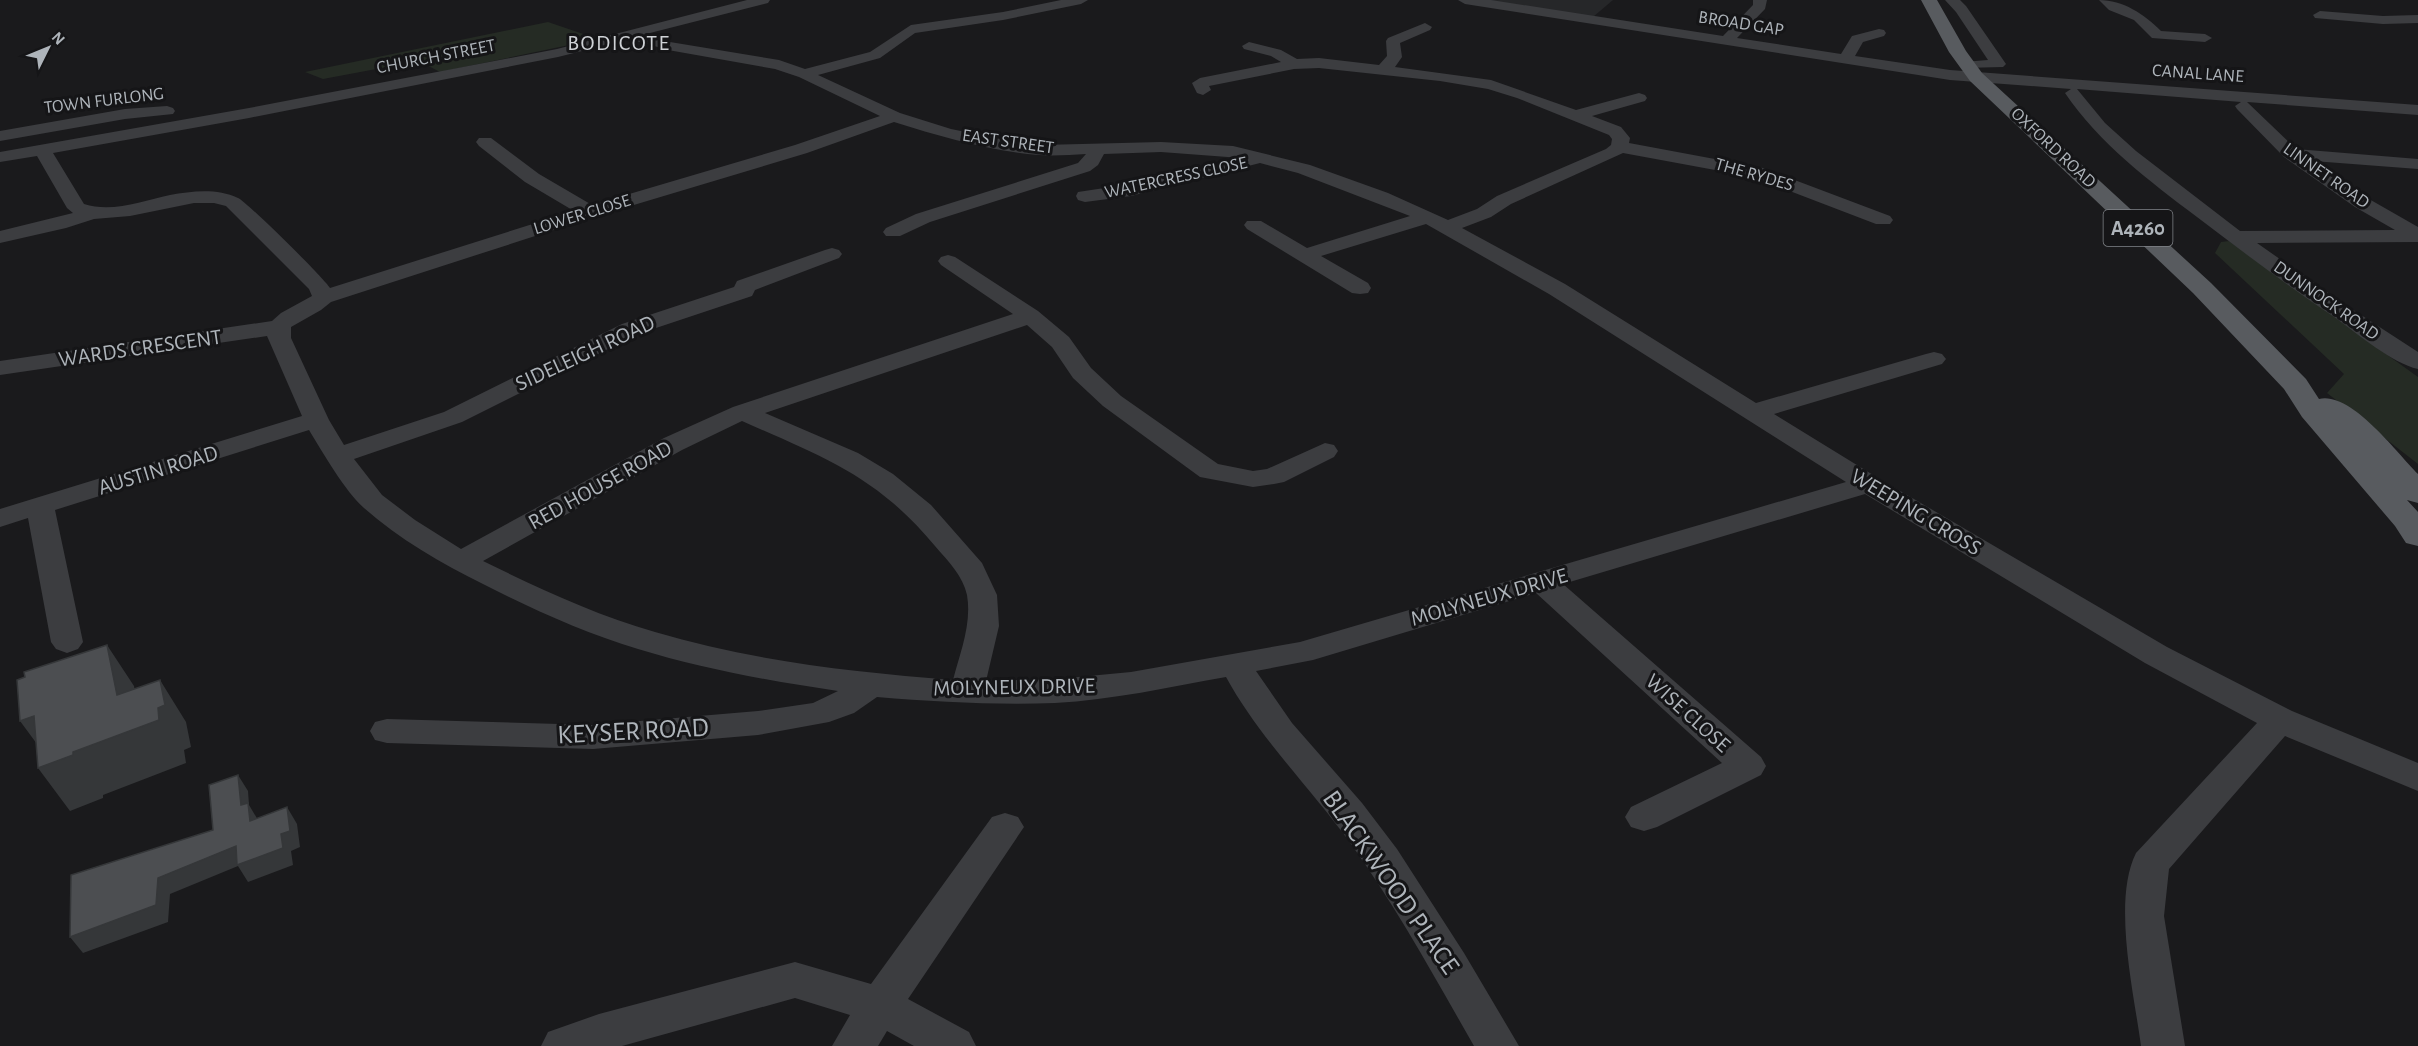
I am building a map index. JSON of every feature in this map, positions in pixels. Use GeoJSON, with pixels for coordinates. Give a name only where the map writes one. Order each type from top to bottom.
{"type":"FeatureCollection","features":[{"type":"Feature","properties":{"kind":"main road","name":"OXFORD ROAD"},"geometry":{"type":"LineString","coordinates":[[1929,0],[1972,71],[2202,288],[2295,385],[2312,411],[2416,518]]}},
{"type":"Feature","properties":{"kind":"street","name":"CHURCH STREET"},"geometry":{"type":"LineString","coordinates":[[0,157],[249,113],[547,55],[762,0]]}},
{"type":"Feature","properties":{"kind":"street"},"geometry":{"type":"LineString","coordinates":[[804,74],[875,55],[911,29],[1003,16],[1082,0]]}},
{"type":"Feature","properties":{"kind":"street","name":"BROAD GAP"},"geometry":{"type":"LineString","coordinates":[[1465,0],[1931,73],[1972,71]]}},
{"type":"Feature","properties":{"kind":"street"},"geometry":{"type":"LineString","coordinates":[[1725,42],[1760,6],[1760,0]]}},
{"type":"Feature","properties":{"kind":"street"},"geometry":{"type":"LineString","coordinates":[[1952,0],[2012,79]]}},
{"type":"Feature","properties":{"kind":"street"},"geometry":{"type":"LineString","coordinates":[[2106,0],[2114,7],[2139,17],[2157,35]]}},
{"type":"Feature","properties":{"kind":"street"},"geometry":{"type":"LineString","coordinates":[[2320,15],[2371,19],[2418,19]]}},
{"type":"Feature","properties":{"kind":"street"},"geometry":{"type":"LineString","coordinates":[[2371,19],[2401,33]]}},
{"type":"Feature","properties":{"kind":"street"},"geometry":{"type":"LineString","coordinates":[[1384,69],[1395,57],[1393,40],[1419,29],[1397,27]]}},
{"type":"Feature","properties":{"kind":"street"},"geometry":{"type":"LineString","coordinates":[[1845,60],[1857,39],[1879,33]]}},
{"type":"Feature","properties":{"kind":"street","name":"EAST STREET"},"geometry":{"type":"LineString","coordinates":[[630,34],[668,46],[760,60],[804,74],[894,117],[948,133],[1015,147],[1042,150],[1196,148],[1233,151],[1266,158],[1340,181],[1437,222]]}},
{"type":"Feature","properties":{"kind":"street"},"geometry":{"type":"LineString","coordinates":[[2138,34],[2205,38]]}},
{"type":"Feature","properties":{"kind":"street"},"geometry":{"type":"LineString","coordinates":[[1249,46],[1276,52],[1294,64]]}},
{"type":"Feature","properties":{"kind":"street"},"geometry":{"type":"LineString","coordinates":[[1972,71],[1998,63]]}},
{"type":"Feature","properties":{"kind":"street"},"geometry":{"type":"LineString","coordinates":[[1196,84],[1294,64],[1338,64],[1384,69],[1491,86],[1577,115],[1615,131],[1621,138],[1620,147],[1612,153],[1504,200],[1484,213],[1437,222],[1304,255]]}},
{"type":"Feature","properties":{"kind":"street","name":"CANAL LANE"},"geometry":{"type":"LineString","coordinates":[[1972,71],[2012,79],[2418,110]]}},
{"type":"Feature","properties":{"kind":"street","name":"LINNET ROAD"},"geometry":{"type":"LineString","coordinates":[[2073,93],[2418,120]]}},
{"type":"Feature","properties":{"kind":"street","name":"DUNNOCK ROAD"},"geometry":{"type":"LineString","coordinates":[[2073,93],[2089,117],[2130,156],[2236,237],[2374,335],[2418,362]]}},
{"type":"Feature","properties":{"kind":"street"},"geometry":{"type":"LineString","coordinates":[[1577,115],[1639,98]]}},
{"type":"Feature","properties":{"kind":"street","name":"LINNET ROAD"},"geometry":{"type":"LineString","coordinates":[[2243,106],[2290,153],[2362,203],[2418,235]]}},
{"type":"Feature","properties":{"kind":"street","name":"TOWN FURLONG"},"geometry":{"type":"LineString","coordinates":[[0,136],[142,112],[238,110],[249,113]]}},
{"type":"Feature","properties":{"kind":"street"},"geometry":{"type":"LineString","coordinates":[[249,113],[268,127]]}},
{"type":"Feature","properties":{"kind":"street","name":"LOWER CLOSE"},"geometry":{"type":"LineString","coordinates":[[279,327],[288,318],[313,307],[323,297],[590,212],[801,149],[894,117]]}},
{"type":"Feature","properties":{"kind":"street"},"geometry":{"type":"LineString","coordinates":[[508,136],[479,143],[590,212]]}},
{"type":"Feature","properties":{"kind":"street","name":"THE RYDES"},"geometry":{"type":"LineString","coordinates":[[1620,147],[1757,172],[1883,220]]}},
{"type":"Feature","properties":{"kind":"street"},"geometry":{"type":"LineString","coordinates":[[43,150],[77,208],[93,213]]}},
{"type":"Feature","properties":{"kind":"street"},"geometry":{"type":"LineString","coordinates":[[893,232],[923,218],[1084,167],[1092,161],[1096,150]]}},
{"type":"Feature","properties":{"kind":"street"},"geometry":{"type":"LineString","coordinates":[[2290,153],[2418,164]]}},
{"type":"Feature","properties":{"kind":"street","name":"WATERCRESS CLOSE"},"geometry":{"type":"LineString","coordinates":[[1085,196],[1131,190],[1266,158]]}},
{"type":"Feature","properties":{"kind":"street"},"geometry":{"type":"LineString","coordinates":[[0,237],[59,224],[93,213],[111,212],[185,198],[227,199],[233,202],[319,287],[323,297]]}},
{"type":"Feature","properties":{"kind":"street","name":"WEEPING CROSS"},"geometry":{"type":"LineString","coordinates":[[1437,222],[1557,289],[1868,484],[2156,655],[2280,720],[2418,778]]}},
{"type":"Feature","properties":{"kind":"street"},"geometry":{"type":"LineString","coordinates":[[1254,225],[1360,288]]}},
{"type":"Feature","properties":{"kind":"street","name":"DUNNOCK ROAD"},"geometry":{"type":"LineString","coordinates":[[2236,237],[2418,235]]}},
{"type":"Feature","properties":{"kind":"street"},"geometry":{"type":"LineString","coordinates":[[2389,236],[2418,250]]}},
{"type":"Feature","properties":{"kind":"street","name":"SIDELEIGH ROAD"},"geometry":{"type":"LineString","coordinates":[[338,456],[453,417],[630,329],[744,291],[745,286],[832,254]]}},
{"type":"Feature","properties":{"kind":"street"},"geometry":{"type":"LineString","coordinates":[[948,261],[1030,316],[1061,342],[1082,373],[1112,401],[1210,471],[1253,479],[1274,476],[1325,451]]}},
{"type":"Feature","properties":{"kind":"street","name":"RED HOUSE ROAD"},"geometry":{"type":"LineString","coordinates":[[460,561],[674,444],[742,412],[1030,316]]}},
{"type":"Feature","properties":{"kind":"street","name":"MOLYNEUX DRIVE"},"geometry":{"type":"LineString","coordinates":[[279,327],[279,338],[316,420],[338,456],[372,501],[405,526],[460,561],[540,601],[647,641],[754,666],[871,685],[966,693],[1057,691],[1131,683],[1302,652],[1868,484]]}},
{"type":"Feature","properties":{"kind":"street","name":"WARDS CRESCENT"},"geometry":{"type":"LineString","coordinates":[[0,368],[279,327]]}},
{"type":"Feature","properties":{"kind":"street"},"geometry":{"type":"LineString","coordinates":[[1753,412],[1934,359]]}},
{"type":"Feature","properties":{"kind":"street"},"geometry":{"type":"LineString","coordinates":[[742,412],[849,459],[884,480],[921,511],[971,569],[982,595],[984,626],[966,693]]}},
{"type":"Feature","properties":{"kind":"street","name":"AUSTIN ROAD"},"geometry":{"type":"LineString","coordinates":[[0,518],[316,420]]}},
{"type":"Feature","properties":{"kind":"street"},"geometry":{"type":"LineString","coordinates":[[40,506],[67,642]]}},
{"type":"Feature","properties":{"kind":"street","name":"WISE CLOSE"},"geometry":{"type":"LineString","coordinates":[[1542,582],[1748,766],[1644,817]]}},
{"type":"Feature","properties":{"kind":"street","name":"BLACKWOOD PLACE"},"geometry":{"type":"LineString","coordinates":[[1236,664],[1250,692],[1270,720],[1364,833],[1437,942],[1497,1046]]}},
{"type":"Feature","properties":{"kind":"street","name":"KEYSER ROAD"},"geometry":{"type":"LineString","coordinates":[[387,731],[593,737],[758,723],[817,714],[842,705],[871,685]]}},
{"type":"Feature","properties":{"kind":"street"},"geometry":{"type":"LineString","coordinates":[[2163,1046],[2144,915],[2150,864],[2280,720]]}},
{"type":"Feature","properties":{"kind":"street"},"geometry":{"type":"LineString","coordinates":[[855,1046],[880,1005],[1005,827]]}},
{"type":"Feature","properties":{"kind":"street"},"geometry":{"type":"LineString","coordinates":[[563,1046],[599,1033],[795,980],[880,1005],[954,1046]]}},
{"type":"Feature","properties":{"kind":"shaded area"},"geometry":{"type":"Polygon","coordinates":[[[1486,0],[1613,0],[1593,17],[1486,0]]]}},
{"type":"Feature","properties":{"kind":"shaded area"},"geometry":{"type":"Polygon","coordinates":[[[548,22],[598,39],[440,72],[419,61],[323,79],[305,72],[548,22]]]}},
{"type":"Feature","properties":{"kind":"shaded area"},"geometry":{"type":"Polygon","coordinates":[[[2229,241],[2418,377],[2418,464],[2327,393],[2344,374],[2215,253],[2221,242],[2229,241]]]}},
{"type":"Feature","properties":{"kind":"building"},"geometry":{"type":"Polygon","coordinates":[[[107,645],[117,695],[160,680],[165,705],[158,708],[159,720],[73,752],[73,755],[38,768],[34,716],[20,721],[17,680],[25,677],[24,672],[107,645]]]}},
{"type":"Feature","properties":{"kind":"building"},"geometry":{"type":"Polygon","coordinates":[[[238,775],[241,805],[248,803],[250,821],[287,807],[290,831],[281,834],[283,848],[237,865],[236,846],[158,878],[156,905],[70,937],[71,875],[213,830],[209,785],[238,775]]]}},
{"type":"Feature","properties":{"kind":"district","name":"BODICOTE"},"geometry":{"type":"Point","coordinates":[619,43]}}]}
